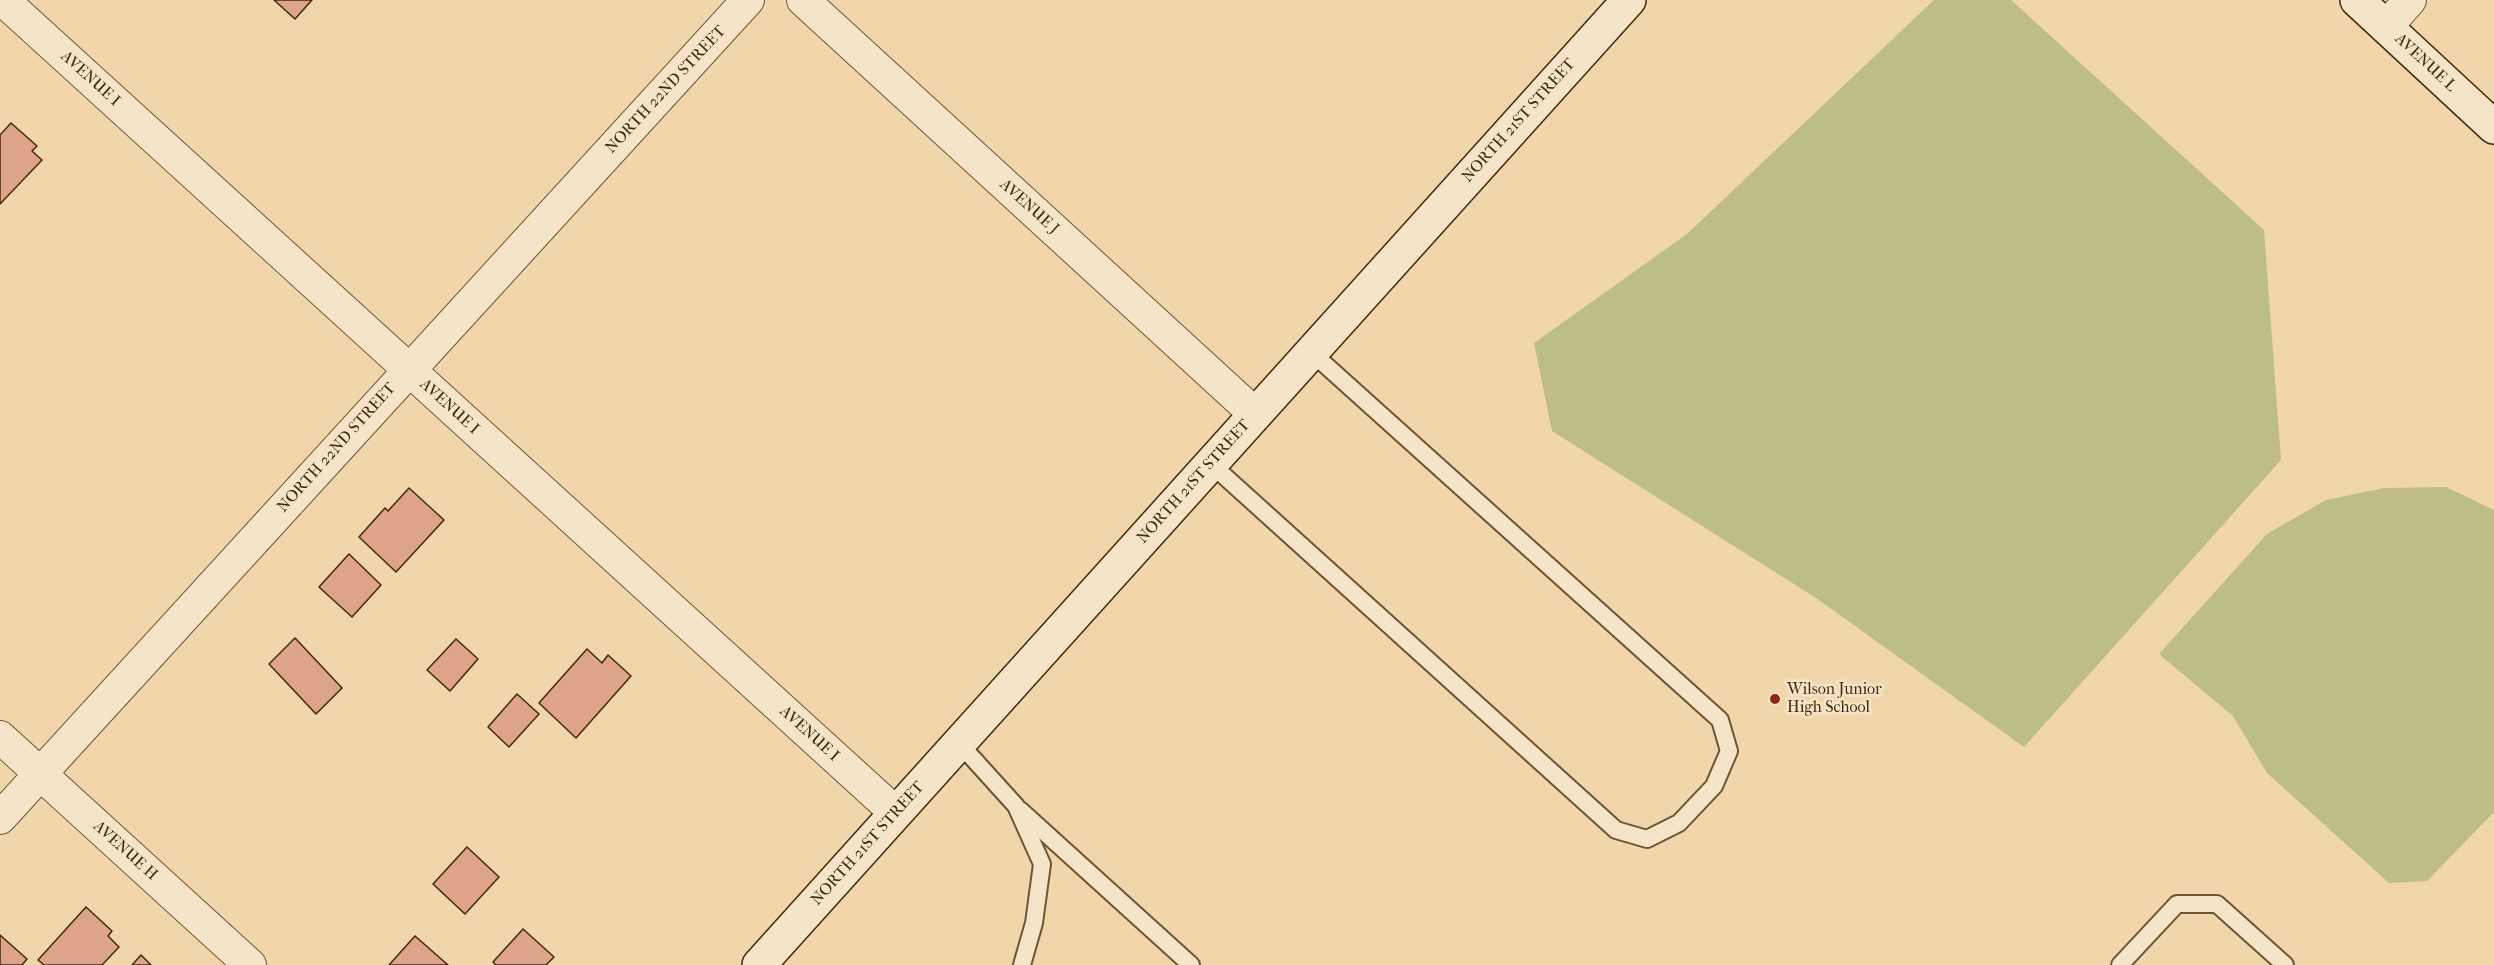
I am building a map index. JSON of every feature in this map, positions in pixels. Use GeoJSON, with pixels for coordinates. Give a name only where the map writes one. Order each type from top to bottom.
{"type":"FeatureCollection","features":[{"type":"Feature","properties":{"kind":"street","name":"AVENUE I"},"geometry":{"type":"LineString","coordinates":[[3,0],[896,813]]}},
{"type":"Feature","properties":{"kind":"street","name":"NORTH 22ND STREET"},"geometry":{"type":"LineString","coordinates":[[0,818],[748,0]]}},
{"type":"Feature","properties":{"kind":"street","name":"AVENUE J"},"geometry":{"type":"LineString","coordinates":[[803,0],[1255,414]]}},
{"type":"Feature","properties":{"kind":"street","name":"NORTH 21ST STREET"},"geometry":{"type":"LineString","coordinates":[[759,965],[1629,0]]}},
{"type":"Feature","properties":{"kind":"street","name":"AVENUE L"},"geometry":{"type":"LineString","coordinates":[[2357,0],[2494,126]]}},
{"type":"Feature","properties":{"kind":"street"},"geometry":{"type":"LineString","coordinates":[[2386,27],[2410,0]]}},
{"type":"Feature","properties":{"kind":"street","name":"AVENUE H"},"geometry":{"type":"LineString","coordinates":[[0,737],[250,965]]}},
{"type":"Feature","properties":{"kind":"lane"},"geometry":{"type":"LineString","coordinates":[[1210,464],[1616,830],[1647,839],[1679,823],[1714,786],[1729,751],[1720,720],[1311,352]]}},
{"type":"Feature","properties":{"kind":"lane"},"geometry":{"type":"LineString","coordinates":[[959,743],[1016,806],[1191,965]]}},
{"type":"Feature","properties":{"kind":"lane"},"geometry":{"type":"LineString","coordinates":[[1016,806],[1042,864],[1034,923],[1022,965]]}},
{"type":"Feature","properties":{"kind":"lane"},"geometry":{"type":"LineString","coordinates":[[2120,965],[2177,904],[2217,904],[2284,965]]}},
{"type":"Feature","properties":{"kind":"green space"},"geometry":{"type":"Polygon","coordinates":[[[1934,0],[2011,0],[2264,230],[2281,460],[2024,747],[1816,598],[1552,431],[1534,343],[1687,234],[1934,0]]]}},
{"type":"Feature","properties":{"kind":"green space"},"geometry":{"type":"Polygon","coordinates":[[[2446,487],[2494,510],[2494,812],[2427,881],[2389,883],[2267,773],[2233,716],[2159,654],[2267,534],[2326,500],[2384,488],[2446,487]]]}},
{"type":"Feature","properties":{"kind":"building"},"geometry":{"type":"Polygon","coordinates":[[[274,0],[312,0],[295,19],[274,0]]]}},
{"type":"Feature","properties":{"kind":"building"},"geometry":{"type":"Polygon","coordinates":[[[11,123],[37,146],[32,151],[42,160],[0,204],[0,135],[11,123]]]}},
{"type":"Feature","properties":{"kind":"building"},"geometry":{"type":"Polygon","coordinates":[[[409,488],[444,520],[396,572],[359,537],[385,508],[388,511],[409,488]]]}},
{"type":"Feature","properties":{"kind":"building"},"geometry":{"type":"Polygon","coordinates":[[[349,554],[381,585],[352,617],[319,587],[349,554]]]}},
{"type":"Feature","properties":{"kind":"building"},"geometry":{"type":"Polygon","coordinates":[[[295,638],[342,688],[316,714],[269,664],[295,638]]]}},
{"type":"Feature","properties":{"kind":"building"},"geometry":{"type":"Polygon","coordinates":[[[456,639],[478,659],[450,691],[427,670],[456,639]]]}},
{"type":"Feature","properties":{"kind":"building"},"geometry":{"type":"Polygon","coordinates":[[[587,649],[602,663],[608,655],[631,676],[576,738],[539,703],[587,649]]]}},
{"type":"Feature","properties":{"kind":"building"},"geometry":{"type":"Polygon","coordinates":[[[517,694],[539,714],[509,747],[488,727],[517,694]]]}},
{"type":"Feature","properties":{"kind":"building"},"geometry":{"type":"Polygon","coordinates":[[[467,847],[499,877],[465,914],[433,884],[467,847]]]}},
{"type":"Feature","properties":{"kind":"building"},"geometry":{"type":"Polygon","coordinates":[[[86,907],[112,931],[108,936],[119,947],[102,965],[44,965],[38,960],[86,907]]]}},
{"type":"Feature","properties":{"kind":"building"},"geometry":{"type":"Polygon","coordinates":[[[523,929],[554,957],[546,965],[496,965],[493,962],[523,929]]]}},
{"type":"Feature","properties":{"kind":"building"},"geometry":{"type":"Polygon","coordinates":[[[0,935],[27,959],[22,965],[0,965],[0,935]]]}},
{"type":"Feature","properties":{"kind":"building"},"geometry":{"type":"Polygon","coordinates":[[[415,936],[448,965],[389,965],[415,936]]]}},
{"type":"Feature","properties":{"kind":"building"},"geometry":{"type":"Polygon","coordinates":[[[141,955],[151,965],[132,965],[141,955]]]}},
{"type":"Feature","properties":{"kind":"place","name":"Wilson Junior High School"},"geometry":{"type":"Point","coordinates":[1775,699]}}]}
